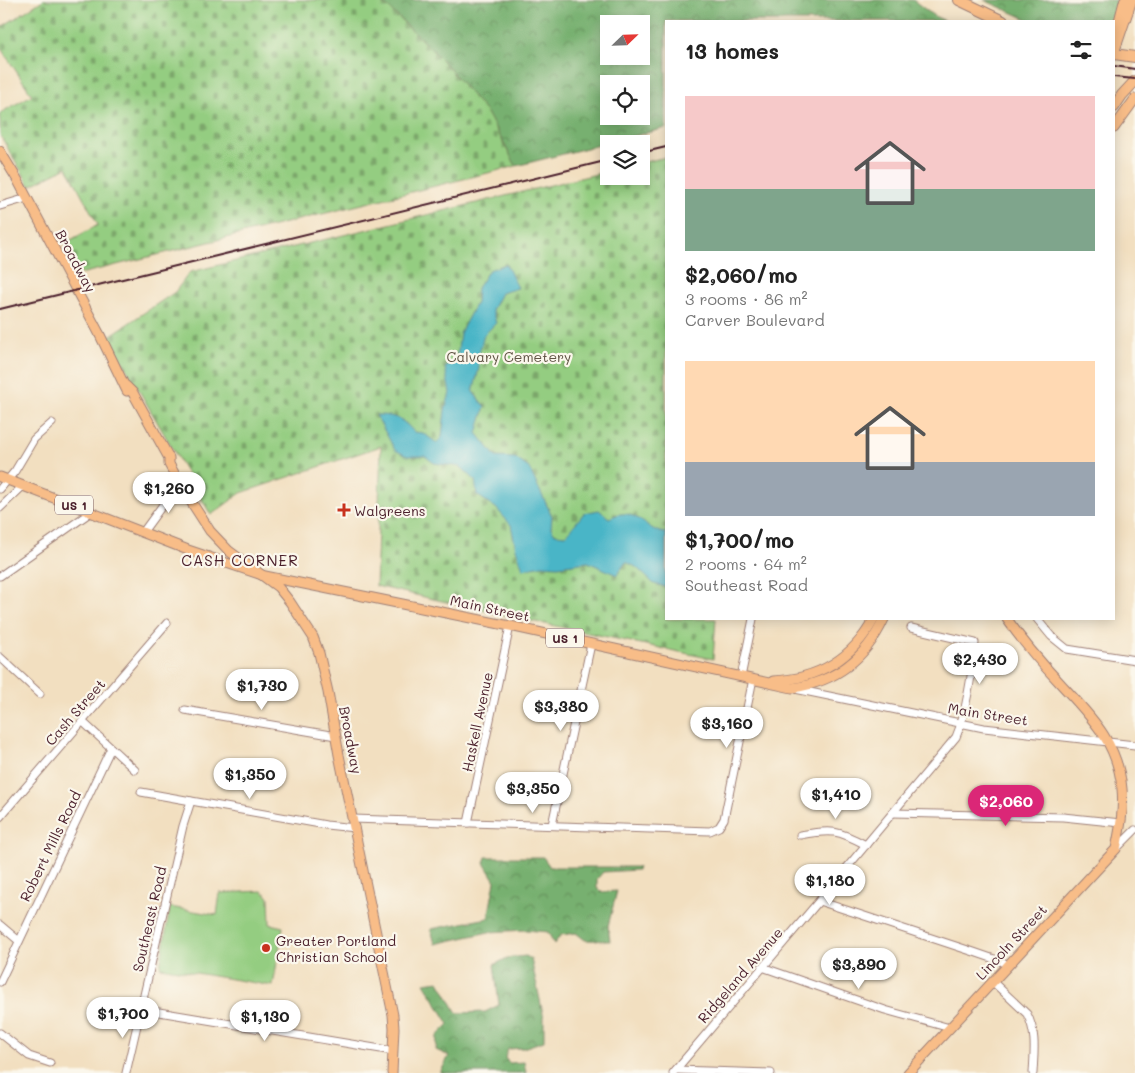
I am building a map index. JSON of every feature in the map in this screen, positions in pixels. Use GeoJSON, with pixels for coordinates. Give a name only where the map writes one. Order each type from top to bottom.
{"type":"FeatureCollection","features":[{"type":"Feature","properties":{"kind":"highway"},"geometry":{"type":"LineString","coordinates":[[959,0],[1001,20]]}},
{"type":"Feature","properties":{"kind":"highway"},"geometry":{"type":"LineString","coordinates":[[1115,38],[1125,0]]}},
{"type":"Feature","properties":{"kind":"highway"},"geometry":{"type":"LineString","coordinates":[[1115,54],[1135,57]]}},
{"type":"Feature","properties":{"kind":"highway"},"geometry":{"type":"LineString","coordinates":[[1115,106],[1133,83]]}},
{"type":"Feature","properties":{"kind":"main road"},"geometry":{"type":"LineString","coordinates":[[1115,51],[1132,0]]}},
{"type":"Feature","properties":{"kind":"main road"},"geometry":{"type":"LineString","coordinates":[[1115,127],[1135,99]]}},
{"type":"Feature","properties":{"kind":"main road","name":"Broadway"},"geometry":{"type":"LineString","coordinates":[[0,151],[27,198],[126,386],[132,393],[169,458],[169,464],[180,486],[210,531],[234,555],[278,587],[313,637],[319,653],[328,692],[393,1015],[394,1051],[392,1073]]}},
{"type":"Feature","properties":{"kind":"main road","name":"Main Street"},"geometry":{"type":"LineString","coordinates":[[4,478],[196,553],[265,576],[510,626],[792,688]]}},
{"type":"Feature","properties":{"kind":"main road","name":"US 1"},"geometry":{"type":"LineString","coordinates":[[757,680],[795,679],[826,669],[850,652],[865,635],[873,620]]}},
{"type":"Feature","properties":{"kind":"main road","name":"US 1"},"geometry":{"type":"LineString","coordinates":[[792,688],[822,681],[850,664],[873,641],[884,620]]}},
{"type":"Feature","properties":{"kind":"main road"},"geometry":{"type":"LineString","coordinates":[[1008,620],[1038,659],[1094,720],[1109,742],[1118,763],[1122,788],[1121,823],[1116,849]]}},
{"type":"Feature","properties":{"kind":"main road","name":"Lincoln Street"},"geometry":{"type":"LineString","coordinates":[[908,1073],[1116,849]]}},
{"type":"Feature","properties":{"kind":"street"},"geometry":{"type":"LineString","coordinates":[[0,206],[27,198]]}},
{"type":"Feature","properties":{"kind":"street"},"geometry":{"type":"LineString","coordinates":[[0,489],[4,478],[34,439],[52,423]]}},
{"type":"Feature","properties":{"kind":"street"},"geometry":{"type":"LineString","coordinates":[[0,508],[23,486]]}},
{"type":"Feature","properties":{"kind":"street"},"geometry":{"type":"LineString","coordinates":[[143,532],[167,499],[180,486]]}},
{"type":"Feature","properties":{"kind":"street"},"geometry":{"type":"LineString","coordinates":[[0,576],[91,512]]}},
{"type":"Feature","properties":{"kind":"street"},"geometry":{"type":"LineString","coordinates":[[741,676],[753,620]]}},
{"type":"Feature","properties":{"kind":"street"},"geometry":{"type":"LineString","coordinates":[[1038,620],[1067,649],[1135,660]]}},
{"type":"Feature","properties":{"kind":"street","name":"Cash Street"},"geometry":{"type":"LineString","coordinates":[[0,817],[167,624]]}},
{"type":"Feature","properties":{"kind":"street","name":"Haskell Avenue"},"geometry":{"type":"LineString","coordinates":[[468,822],[510,626]]}},
{"type":"Feature","properties":{"kind":"street","name":"Ridgeland Avenue"},"geometry":{"type":"LineString","coordinates":[[674,1071],[820,902],[956,736],[972,670],[975,643],[911,628]]}},
{"type":"Feature","properties":{"kind":"street"},"geometry":{"type":"LineString","coordinates":[[552,825],[591,644]]}},
{"type":"Feature","properties":{"kind":"street"},"geometry":{"type":"LineString","coordinates":[[0,658],[40,694]]}},
{"type":"Feature","properties":{"kind":"street"},"geometry":{"type":"LineString","coordinates":[[141,792],[326,825],[468,822],[710,831],[719,827],[724,819],[757,680]]}},
{"type":"Feature","properties":{"kind":"street","name":"Main Street"},"geometry":{"type":"LineString","coordinates":[[792,688],[960,724],[1012,732],[1135,745]]}},
{"type":"Feature","properties":{"kind":"street"},"geometry":{"type":"LineString","coordinates":[[185,710],[336,736]]}},
{"type":"Feature","properties":{"kind":"street"},"geometry":{"type":"LineString","coordinates":[[83,722],[135,770]]}},
{"type":"Feature","properties":{"kind":"street","name":"Robert Mills Road"},"geometry":{"type":"LineString","coordinates":[[0,982],[111,748]]}},
{"type":"Feature","properties":{"kind":"street","name":"Southeast Road"},"geometry":{"type":"LineString","coordinates":[[126,1073],[183,826],[191,801]]}},
{"type":"Feature","properties":{"kind":"street"},"geometry":{"type":"LineString","coordinates":[[893,813],[1063,817],[1121,823]]}},
{"type":"Feature","properties":{"kind":"street"},"geometry":{"type":"LineString","coordinates":[[800,835],[825,830],[833,831],[847,835],[866,845]]}},
{"type":"Feature","properties":{"kind":"street","name":"Lincoln Street"},"geometry":{"type":"LineString","coordinates":[[1116,849],[1135,830]]}},
{"type":"Feature","properties":{"kind":"street"},"geometry":{"type":"LineString","coordinates":[[820,902],[974,952],[1002,962],[1007,966]]}},
{"type":"Feature","properties":{"kind":"street"},"geometry":{"type":"LineString","coordinates":[[0,925],[19,940]]}},
{"type":"Feature","properties":{"kind":"street"},"geometry":{"type":"LineString","coordinates":[[762,967],[886,1010],[950,1028]]}},
{"type":"Feature","properties":{"kind":"street"},"geometry":{"type":"LineString","coordinates":[[993,982],[1027,1014],[1030,1020],[1034,1040],[1033,1073]]}},
{"type":"Feature","properties":{"kind":"street"},"geometry":{"type":"LineString","coordinates":[[140,1010],[394,1051]]}},
{"type":"Feature","properties":{"kind":"street"},"geometry":{"type":"LineString","coordinates":[[0,1033],[29,1056],[50,1063]]}},
{"type":"Feature","properties":{"kind":"street"},"geometry":{"type":"LineString","coordinates":[[674,1071],[771,1073]]}},
{"type":"Feature","properties":{"kind":"green space"},"geometry":{"type":"Polygon","coordinates":[[[43,0],[377,0],[389,8],[440,58],[487,113],[516,166],[80,274],[65,243],[98,225],[67,167],[30,186],[0,135],[0,113],[32,95],[0,47],[0,28],[43,0]]]}},
{"type":"Feature","properties":{"kind":"green space"},"geometry":{"type":"Polygon","coordinates":[[[377,0],[913,0],[934,16],[944,20],[665,20],[665,128],[638,135],[600,135],[600,145],[516,166],[487,113],[440,58],[389,8],[377,0]]]}},
{"type":"Feature","properties":{"kind":"green space"},"geometry":{"type":"Polygon","coordinates":[[[984,0],[1116,0],[1111,20],[1029,20],[984,0]]]}},
{"type":"Feature","properties":{"kind":"green space","name":"Calvary Cemetery"},"geometry":{"type":"Polygon","coordinates":[[[665,157],[665,620],[716,620],[713,659],[512,617],[376,586],[381,446],[241,493],[211,515],[108,337],[175,292],[190,272],[600,173],[600,185],[650,185],[650,161],[665,157]]]}},
{"type":"Feature","properties":{"kind":"green space"},"geometry":{"type":"Polygon","coordinates":[[[486,857],[543,857],[550,867],[638,867],[637,870],[603,872],[597,879],[597,888],[602,892],[617,891],[608,926],[610,941],[585,940],[576,933],[561,935],[554,944],[548,932],[526,930],[489,932],[435,944],[431,929],[488,918],[495,881],[484,863],[486,857]]]}},
{"type":"Feature","properties":{"kind":"green space"},"geometry":{"type":"Polygon","coordinates":[[[262,891],[269,897],[270,924],[283,927],[273,986],[160,967],[170,907],[217,915],[220,893],[262,891]]]}},
{"type":"Feature","properties":{"kind":"green space"},"geometry":{"type":"Polygon","coordinates":[[[526,956],[531,959],[544,1018],[544,1041],[523,1048],[508,1049],[505,1058],[509,1063],[524,1062],[526,1073],[440,1073],[449,1056],[436,1050],[437,1036],[449,1024],[424,983],[439,981],[457,1013],[485,1012],[499,1005],[494,965],[507,958],[526,956]]]}},
{"type":"Feature","properties":{"kind":"water"},"geometry":{"type":"Polygon","coordinates":[[[506,264],[518,288],[501,293],[492,310],[496,323],[484,335],[478,357],[479,368],[473,392],[485,407],[477,433],[496,457],[515,458],[529,468],[552,516],[551,528],[555,534],[566,535],[584,513],[599,510],[609,518],[621,514],[633,516],[655,530],[665,533],[665,587],[654,584],[636,567],[626,562],[617,575],[588,562],[558,566],[542,565],[523,569],[511,525],[496,508],[477,495],[475,480],[461,467],[434,463],[425,456],[407,456],[395,450],[376,415],[397,418],[406,423],[414,432],[423,433],[437,443],[442,437],[445,410],[450,393],[445,368],[457,358],[460,333],[476,303],[477,288],[489,270],[506,264]]]}},
{"type":"Feature","properties":{"kind":"railway"},"geometry":{"type":"LineString","coordinates":[[1115,66],[1135,69]]}},
{"type":"Feature","properties":{"kind":"railway"},"geometry":{"type":"LineString","coordinates":[[1115,77],[1135,79]]}},
{"type":"Feature","properties":{"kind":"railway"},"geometry":{"type":"LineString","coordinates":[[650,151],[665,147]]}},
{"type":"Feature","properties":{"kind":"railway"},"geometry":{"type":"LineString","coordinates":[[0,309],[600,162]]}},
{"type":"Feature","properties":{"kind":"place","name":"Walgreens"},"geometry":{"type":"Point","coordinates":[344,510]}},
{"type":"Feature","properties":{"kind":"place","name":"Greater Portland Christian School"},"geometry":{"type":"Point","coordinates":[266,948]}},
{"type":"Feature","properties":{"kind":"district","name":"CASH CORNER"},"geometry":{"type":"Point","coordinates":[240,560]}}]}
